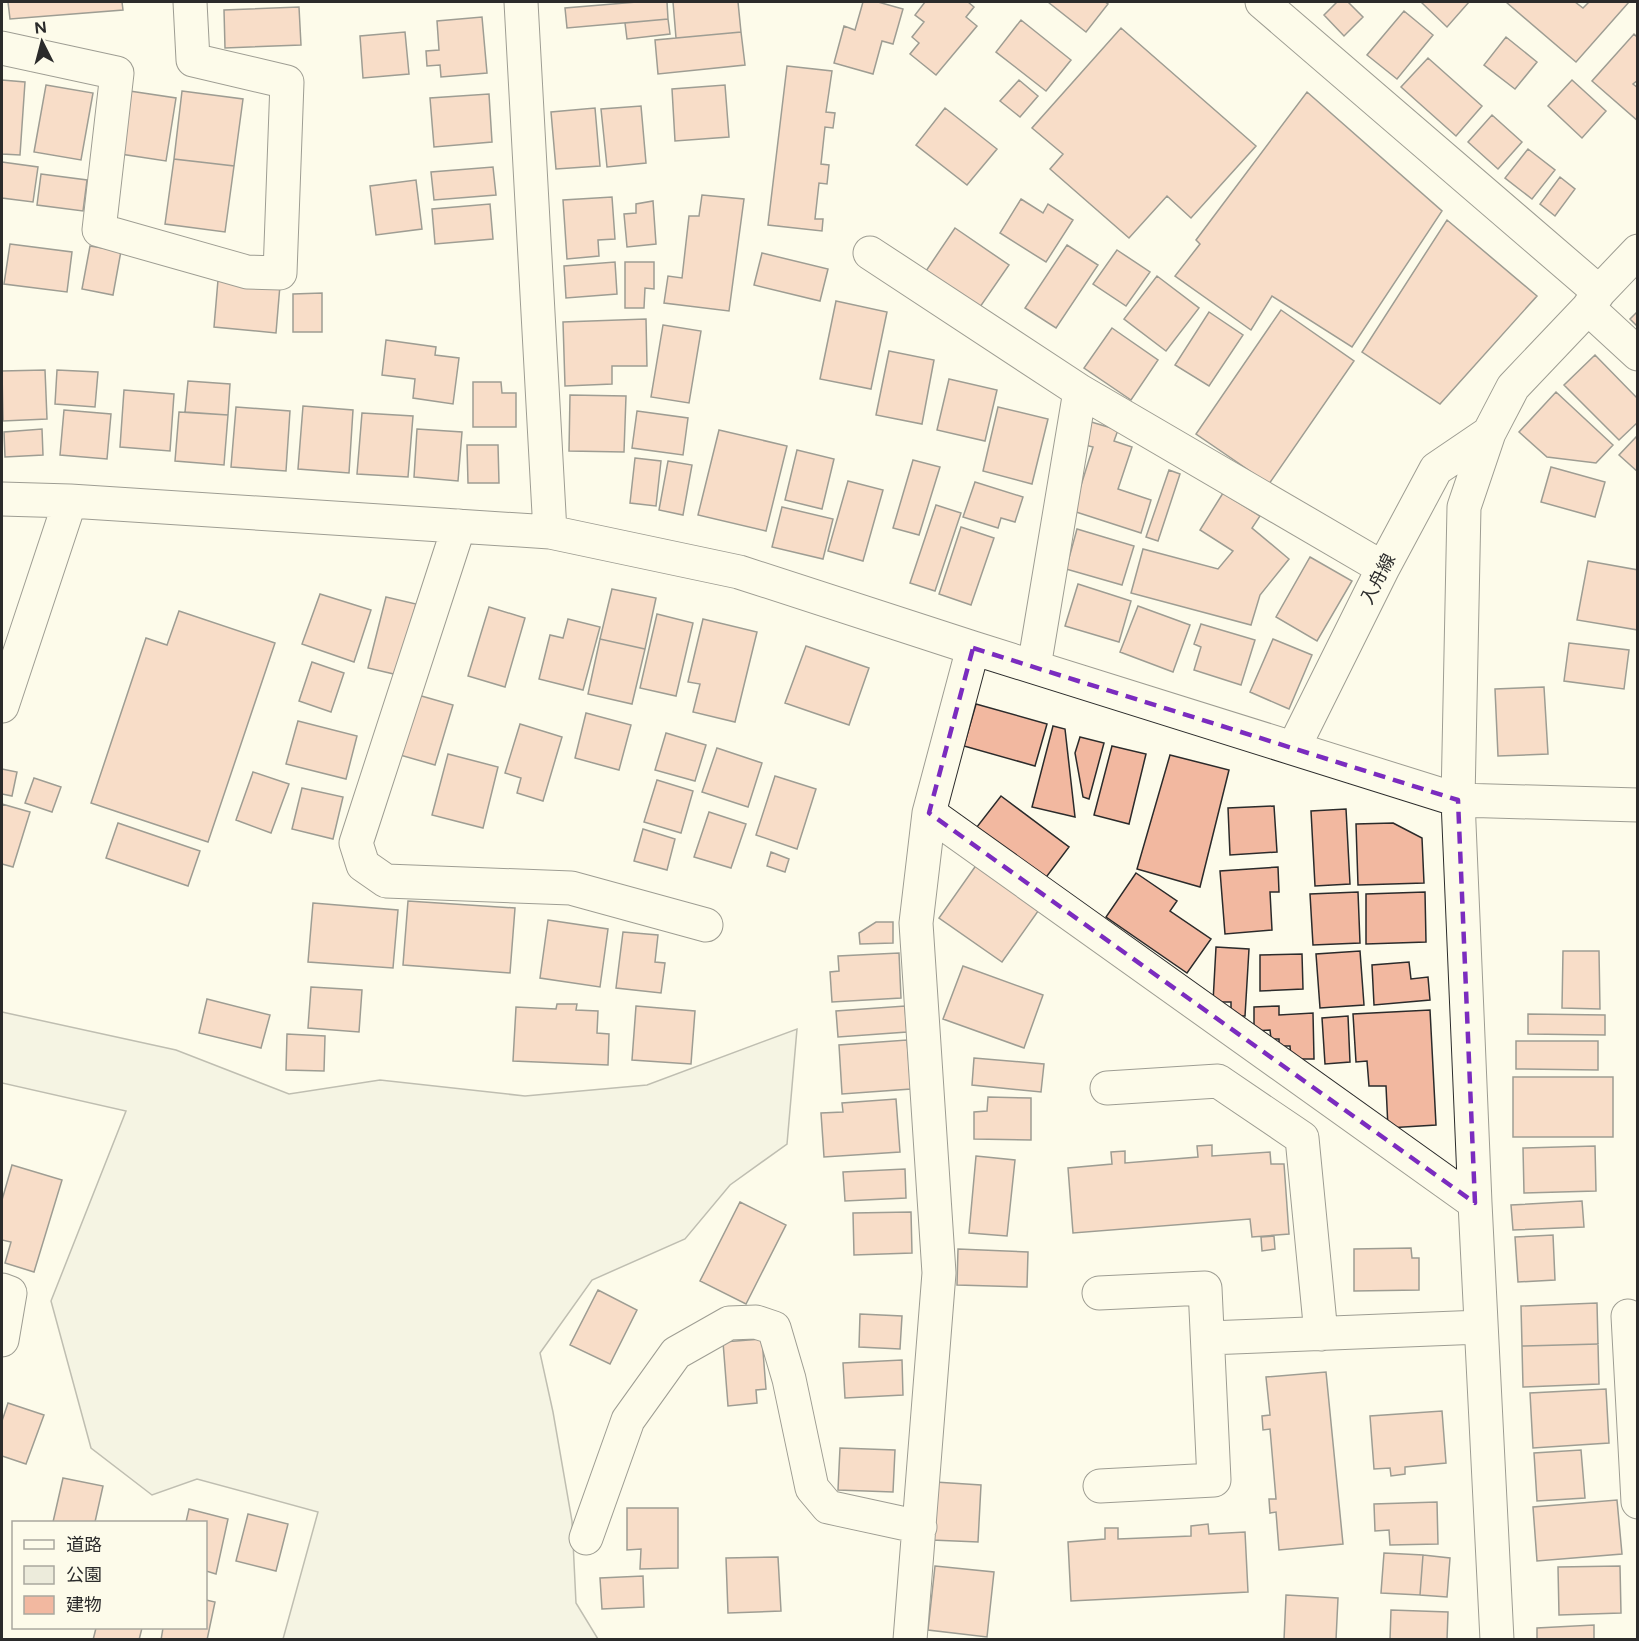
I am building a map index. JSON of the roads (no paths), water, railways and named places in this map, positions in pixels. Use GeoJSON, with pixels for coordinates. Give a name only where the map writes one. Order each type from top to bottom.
{"type":"FeatureCollection","features":[{"type":"Feature","properties":{"kind":"street"},"geometry":{"type":"LineString","coordinates":[[2,48],[117,73],[99,230],[247,272],[280,273],[287,82],[193,60],[190,2]]}},
{"type":"Feature","properties":{"kind":"street"},"geometry":{"type":"LineString","coordinates":[[521,2],[550,532]]}},
{"type":"Feature","properties":{"kind":"street"},"geometry":{"type":"LineString","coordinates":[[1262,2],[1593,300],[1638,354]]}},
{"type":"Feature","properties":{"kind":"street"},"geometry":{"type":"LineString","coordinates":[[1497,1640],[1458,800],[1464,507],[1489,433],[1513,387],[1638,250]]}},
{"type":"Feature","properties":{"kind":"street"},"geometry":{"type":"LineString","coordinates":[[870,254],[1080,391],[1383,568]]}},
{"type":"Feature","properties":{"kind":"street"},"geometry":{"type":"LineString","coordinates":[[1034,667],[1080,391]]}},
{"type":"Feature","properties":{"kind":"street","name":"入舟線"},"geometry":{"type":"LineString","coordinates":[[1294,747],[1383,568],[1436,470],[1489,433]]}},
{"type":"Feature","properties":{"kind":"street"},"geometry":{"type":"LineString","coordinates":[[2,499],[69,501],[550,532],[739,572],[1458,800],[1638,805]]}},
{"type":"Feature","properties":{"kind":"street"},"geometry":{"type":"LineString","coordinates":[[2,706],[69,501]]}},
{"type":"Feature","properties":{"kind":"street"},"geometry":{"type":"LineString","coordinates":[[459,526],[356,843],[363,865],[386,880],[571,888],[706,925]]}},
{"type":"Feature","properties":{"kind":"street"},"geometry":{"type":"LineString","coordinates":[[910,1640],[939,1274],[916,922],[929,813],[973,648]]}},
{"type":"Feature","properties":{"kind":"street"},"geometry":{"type":"LineString","coordinates":[[929,813],[1475,1203]]}},
{"type":"Feature","properties":{"kind":"street"},"geometry":{"type":"LineString","coordinates":[[1107,1088],[1218,1081],[1302,1138],[1320,1334]]}},
{"type":"Feature","properties":{"kind":"street"},"geometry":{"type":"LineString","coordinates":[[1099,1293],[1205,1288],[1214,1480],[1100,1486]]}},
{"type":"Feature","properties":{"kind":"street"},"geometry":{"type":"LineString","coordinates":[[2,1290],[10,1293],[2,1340]]}},
{"type":"Feature","properties":{"kind":"street"},"geometry":{"type":"LineString","coordinates":[[1628,1316],[1638,1502]]}},
{"type":"Feature","properties":{"kind":"street"},"geometry":{"type":"LineString","coordinates":[[586,1538],[628,1420],[676,1353],[729,1323],[756,1322],[774,1328],[789,1379],[812,1488],[828,1507],[920,1527]]}},
{"type":"Feature","properties":{"kind":"street"},"geometry":{"type":"LineString","coordinates":[[1208,1338],[1481,1327]]}}]}
